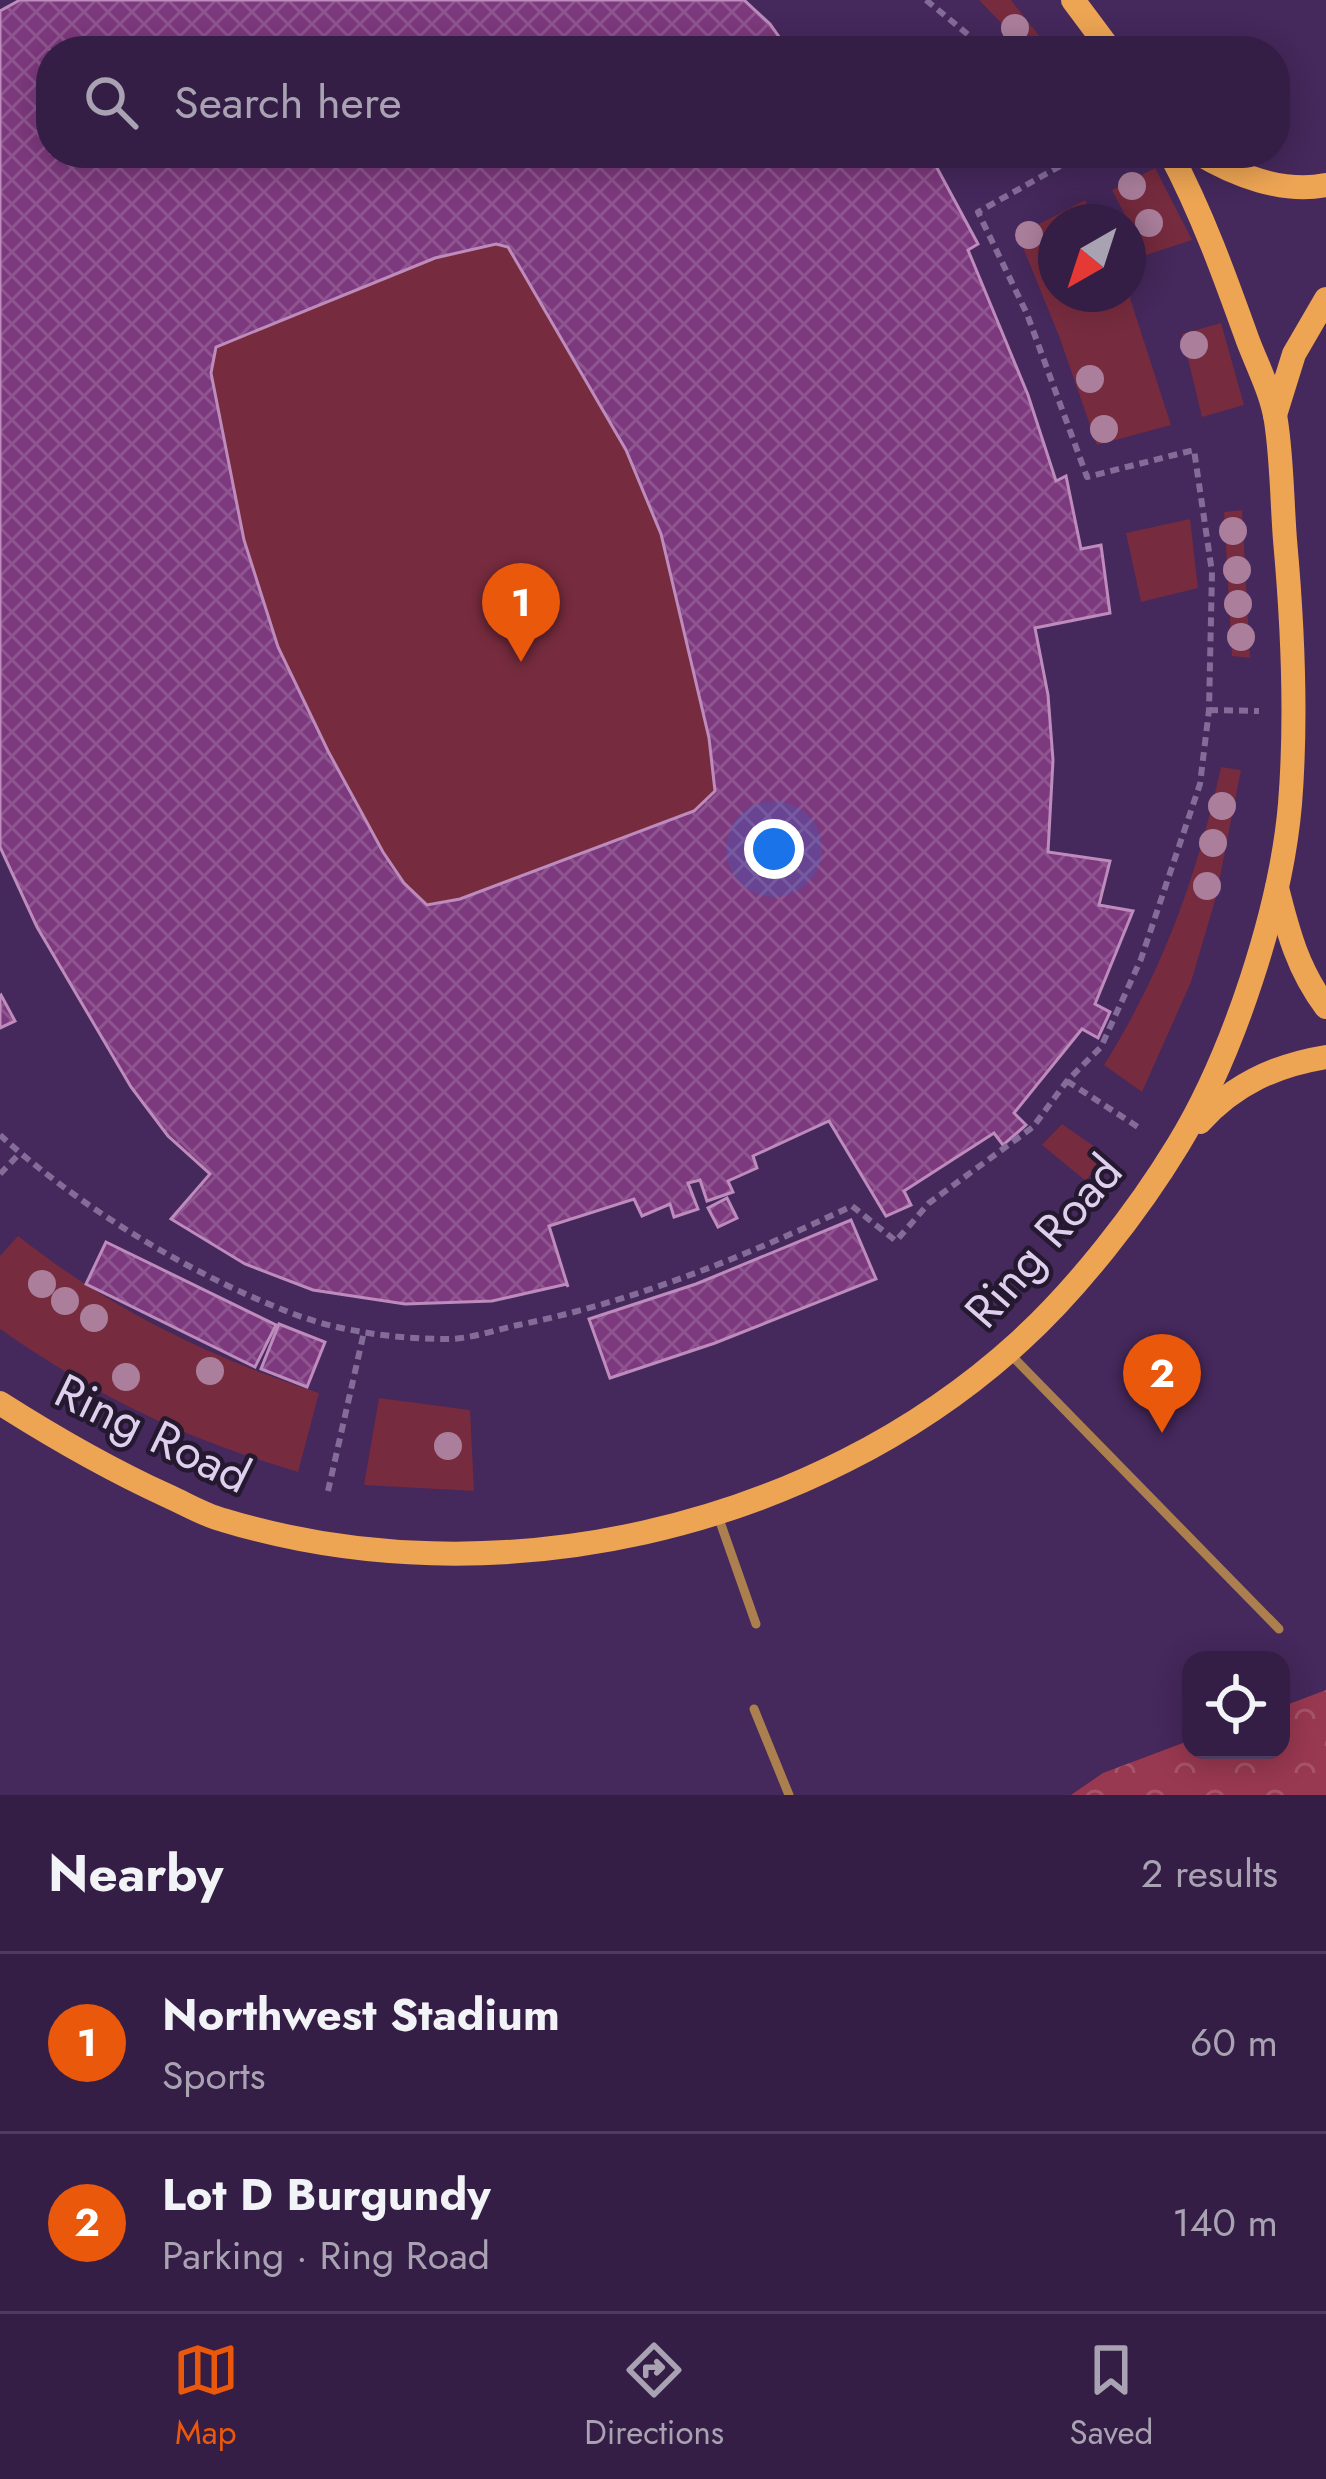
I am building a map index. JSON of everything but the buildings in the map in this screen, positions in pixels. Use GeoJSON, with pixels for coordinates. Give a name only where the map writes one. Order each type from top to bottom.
{"type":"FeatureCollection","features":[{"type":"Feature","properties":{"kind":"main road"},"geometry":{"type":"LineString","coordinates":[[1072,0],[1100,36]]}},
{"type":"Feature","properties":{"kind":"main road","name":"Ring Road"},"geometry":{"type":"LineString","coordinates":[[0,1403],[93,1462],[219,1520],[341,1547],[454,1556],[572,1547],[664,1531],[853,1456],[940,1403],[1007,1352],[1076,1281],[1178,1146],[1217,1068],[1276,883],[1289,812],[1291,604],[1275,415],[1194,198],[1178,168]]}},
{"type":"Feature","properties":{"kind":"main road"},"geometry":{"type":"LineString","coordinates":[[1229,168],[1305,190],[1326,185]]}},
{"type":"Feature","properties":{"kind":"main road"},"geometry":{"type":"LineString","coordinates":[[1275,415],[1294,354],[1326,299]]}},
{"type":"Feature","properties":{"kind":"main road"},"geometry":{"type":"LineString","coordinates":[[1276,883],[1291,945],[1308,983],[1326,1006]]}},
{"type":"Feature","properties":{"kind":"main road"},"geometry":{"type":"LineString","coordinates":[[1178,1146],[1215,1105],[1252,1080],[1282,1065],[1326,1057]]}},
{"type":"Feature","properties":{"kind":"lane"},"geometry":{"type":"LineString","coordinates":[[1007,1352],[1279,1628]]}},
{"type":"Feature","properties":{"kind":"lane"},"geometry":{"type":"LineString","coordinates":[[716,1512],[756,1624]]}},
{"type":"Feature","properties":{"kind":"lane"},"geometry":{"type":"LineString","coordinates":[[754,1709],[789,1795]]}},
{"type":"Feature","properties":{"kind":"path"},"geometry":{"type":"LineString","coordinates":[[926,0],[970,36]]}},
{"type":"Feature","properties":{"kind":"path"},"geometry":{"type":"LineString","coordinates":[[0,1135],[92,1206],[190,1265],[288,1312],[364,1332],[451,1339],[566,1316],[772,1244],[852,1206],[896,1240],[928,1203],[1034,1127],[1112,1030],[1200,784],[1210,710],[1211,572],[1194,450],[1087,477],[1027,314],[978,212],[1057,168]]}},
{"type":"Feature","properties":{"kind":"path"},"geometry":{"type":"LineString","coordinates":[[1210,710],[1259,711]]}},
{"type":"Feature","properties":{"kind":"path"},"geometry":{"type":"LineString","coordinates":[[1067,1081],[1138,1127]]}},
{"type":"Feature","properties":{"kind":"path"},"geometry":{"type":"LineString","coordinates":[[0,1174],[20,1153]]}},
{"type":"Feature","properties":{"kind":"path"},"geometry":{"type":"LineString","coordinates":[[328,1491],[364,1332]]}},
{"type":"Feature","properties":{"kind":"shaded area"},"geometry":{"type":"Polygon","coordinates":[[[20,0],[744,0],[778,36],[36,36],[36,168],[937,168],[978,244],[968,251],[1028,395],[1056,480],[1066,476],[1081,549],[1101,545],[1110,613],[1035,629],[1050,740],[1048,851],[1110,861],[1099,904],[1133,911],[1095,1004],[1110,1012],[1098,1038],[1081,1030],[1014,1112],[1026,1125],[1003,1145],[993,1134],[904,1190],[911,1205],[886,1216],[828,1121],[753,1156],[757,1168],[729,1181],[733,1192],[707,1201],[700,1180],[689,1182],[698,1209],[674,1217],[670,1204],[642,1216],[633,1200],[550,1226],[568,1287],[492,1301],[405,1304],[245,1264],[171,1219],[210,1174],[168,1136],[131,1087],[37,927],[0,847],[0,11],[20,0]]]}},
{"type":"Feature","properties":{"kind":"shaded area"},"geometry":{"type":"Polygon","coordinates":[[[979,0],[1011,0],[1039,36],[1014,36],[979,0]]]}},
{"type":"Feature","properties":{"kind":"shaded area"},"geometry":{"type":"Polygon","coordinates":[[[1155,168],[1192,240],[1146,255],[1146,204],[1119,204],[1112,190],[1155,168]]]}},
{"type":"Feature","properties":{"kind":"shaded area"},"geometry":{"type":"Polygon","coordinates":[[[1038,225],[1038,284],[1018,235],[1038,225]]]}},
{"type":"Feature","properties":{"kind":"shaded area"},"geometry":{"type":"Polygon","coordinates":[[[1049,312],[1134,312],[1171,425],[1097,445],[1049,312]]]}},
{"type":"Feature","properties":{"kind":"shaded area"},"geometry":{"type":"Polygon","coordinates":[[[1221,323],[1244,405],[1202,417],[1182,334],[1221,323]]]}},
{"type":"Feature","properties":{"kind":"shaded area"},"geometry":{"type":"Polygon","coordinates":[[[1242,510],[1250,658],[1232,656],[1224,512],[1242,510]]]}},
{"type":"Feature","properties":{"kind":"shaded area"},"geometry":{"type":"Polygon","coordinates":[[[1190,519],[1198,588],[1141,602],[1126,533],[1190,519]]]}},
{"type":"Feature","properties":{"kind":"shaded area"},"geometry":{"type":"Polygon","coordinates":[[[1221,767],[1241,770],[1216,897],[1191,982],[1142,1092],[1104,1065],[1176,922],[1221,767]]]}},
{"type":"Feature","properties":{"kind":"shaded area"},"geometry":{"type":"Polygon","coordinates":[[[1062,1124],[1105,1154],[1086,1181],[1042,1145],[1062,1124]]]}},
{"type":"Feature","properties":{"kind":"shaded area"},"geometry":{"type":"Polygon","coordinates":[[[18,1236],[89,1286],[161,1328],[319,1393],[298,1472],[143,1414],[0,1329],[0,1256],[18,1236]]]}},
{"type":"Feature","properties":{"kind":"shaded area"},"geometry":{"type":"Polygon","coordinates":[[[379,1398],[470,1410],[474,1491],[364,1485],[379,1398]]]}},
{"type":"Feature","properties":{"kind":"green space"},"geometry":{"type":"Polygon","coordinates":[[[1326,1690],[1326,1795],[1071,1795],[1103,1773],[1182,1743],[1182,1759],[1290,1759],[1290,1704],[1326,1690]]]}},
{"type":"Feature","properties":{"kind":"place","name":"Northwest Stadium"},"geometry":{"type":"Point","coordinates":[521,662]}},
{"type":"Feature","properties":{"kind":"place","name":"Lot D Burgundy"},"geometry":{"type":"Point","coordinates":[1162,1433]}}]}
